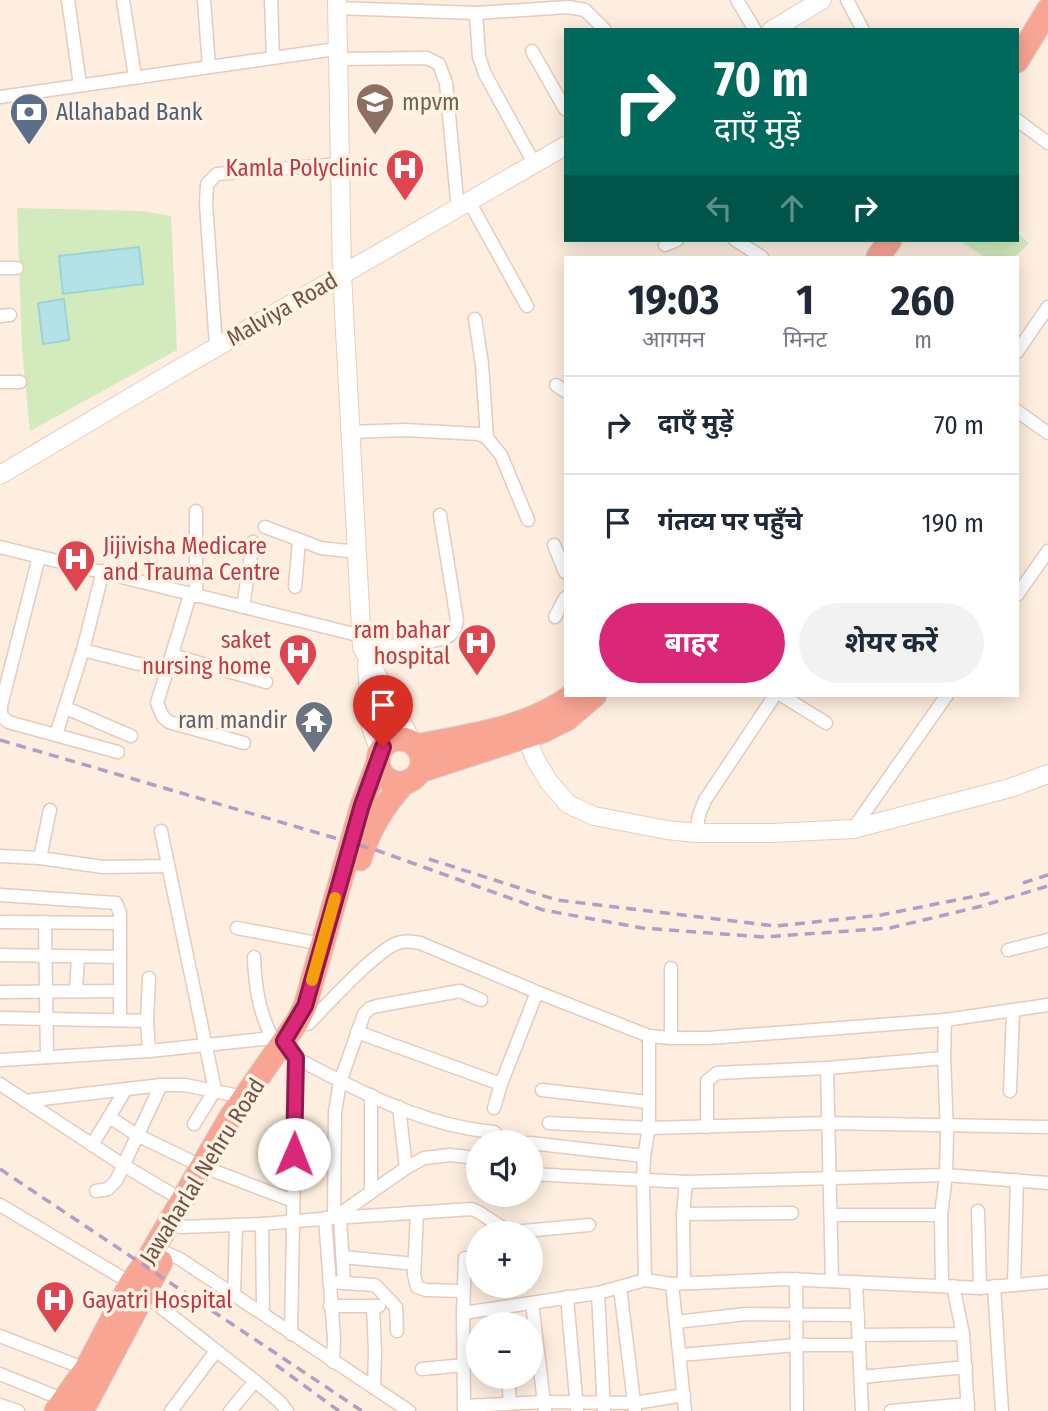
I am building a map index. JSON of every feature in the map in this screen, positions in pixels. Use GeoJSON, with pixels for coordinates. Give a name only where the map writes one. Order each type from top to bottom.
{"type":"FeatureCollection","features":[{"type":"Feature","properties":{"kind":"highway"},"geometry":{"type":"LineString","coordinates":[[1019,54],[1048,10]]}},
{"type":"Feature","properties":{"kind":"highway"},"geometry":{"type":"LineString","coordinates":[[1019,75],[1047,36]]}},
{"type":"Feature","properties":{"kind":"highway"},"geometry":{"type":"LineString","coordinates":[[412,777],[422,755],[414,744],[402,739],[391,740],[379,757],[384,777],[393,783],[412,777],[525,729],[570,697]]}},
{"type":"Feature","properties":{"kind":"highway"},"geometry":{"type":"LineString","coordinates":[[414,744],[525,729],[566,719],[592,697]]}},
{"type":"Feature","properties":{"kind":"highway","name":"Jawaharlal Nehru Road"},"geometry":{"type":"LineString","coordinates":[[67,1405],[160,1250],[182,1200],[237,1128],[286,1048],[305,1006],[362,805],[379,757]]}},
{"type":"Feature","properties":{"kind":"highway","name":"Jawaharlal Nehru Road"},"geometry":{"type":"LineString","coordinates":[[160,1250],[181,1227],[244,1097],[308,1024],[321,996],[365,843],[387,802],[412,777]]}},
{"type":"Feature","properties":{"kind":"highway","name":"Jawaharlal Nehru Road"},"geometry":{"type":"LineString","coordinates":[[67,1405],[86,1369],[138,1289]]}},
{"type":"Feature","properties":{"kind":"street"},"geometry":{"type":"LineString","coordinates":[[68,0],[80,85]]}},
{"type":"Feature","properties":{"kind":"street"},"geometry":{"type":"LineString","coordinates":[[123,0],[135,78]]}},
{"type":"Feature","properties":{"kind":"street"},"geometry":{"type":"LineString","coordinates":[[204,0],[209,67]]}},
{"type":"Feature","properties":{"kind":"street"},"geometry":{"type":"LineString","coordinates":[[271,0],[273,58]]}},
{"type":"Feature","properties":{"kind":"street"},"geometry":{"type":"LineString","coordinates":[[737,0],[754,28]]}},
{"type":"Feature","properties":{"kind":"street"},"geometry":{"type":"LineString","coordinates":[[775,28],[822,0]]}},
{"type":"Feature","properties":{"kind":"street"},"geometry":{"type":"LineString","coordinates":[[847,0],[862,28]]}},
{"type":"Feature","properties":{"kind":"street"},"geometry":{"type":"LineString","coordinates":[[379,757],[370,727],[350,432],[342,274],[337,4],[476,13],[574,4],[585,10],[603,28]]}},
{"type":"Feature","properties":{"kind":"street"},"geometry":{"type":"LineString","coordinates":[[476,13],[479,57],[485,74],[535,165]]}},
{"type":"Feature","properties":{"kind":"street"},"geometry":{"type":"LineString","coordinates":[[532,51],[564,106]]}},
{"type":"Feature","properties":{"kind":"street"},"geometry":{"type":"LineString","coordinates":[[0,97],[273,58],[337,54],[427,58],[439,64],[446,83],[464,207],[527,306]]}},
{"type":"Feature","properties":{"kind":"street"},"geometry":{"type":"LineString","coordinates":[[1019,121],[1048,143]]}},
{"type":"Feature","properties":{"kind":"street","name":"Malviya Road"},"geometry":{"type":"LineString","coordinates":[[0,475],[216,346],[464,207],[564,147]]}},
{"type":"Feature","properties":{"kind":"street"},"geometry":{"type":"LineString","coordinates":[[216,346],[206,204],[211,178],[222,173],[340,164]]}},
{"type":"Feature","properties":{"kind":"street"},"geometry":{"type":"LineString","coordinates":[[738,242],[760,256]]}},
{"type":"Feature","properties":{"kind":"street"},"geometry":{"type":"LineString","coordinates":[[0,268],[17,268]]}},
{"type":"Feature","properties":{"kind":"street"},"geometry":{"type":"LineString","coordinates":[[1019,349],[1048,307]]}},
{"type":"Feature","properties":{"kind":"street"},"geometry":{"type":"LineString","coordinates":[[475,319],[482,364],[487,438]]}},
{"type":"Feature","properties":{"kind":"street"},"geometry":{"type":"LineString","coordinates":[[0,382],[20,382]]}},
{"type":"Feature","properties":{"kind":"street"},"geometry":{"type":"LineString","coordinates":[[1019,412],[1048,433]]}},
{"type":"Feature","properties":{"kind":"street"},"geometry":{"type":"LineString","coordinates":[[350,432],[405,430],[479,434],[487,438],[501,455],[528,520]]}},
{"type":"Feature","properties":{"kind":"street"},"geometry":{"type":"LineString","coordinates":[[197,512],[193,596],[157,703],[163,717],[169,722],[244,743]]}},
{"type":"Feature","properties":{"kind":"street"},"geometry":{"type":"LineString","coordinates":[[0,547],[243,607],[363,647],[438,641],[450,635],[456,628],[457,620],[440,515]]}},
{"type":"Feature","properties":{"kind":"street"},"geometry":{"type":"LineString","coordinates":[[265,527],[321,548],[357,552]]}},
{"type":"Feature","properties":{"kind":"street"},"geometry":{"type":"LineString","coordinates":[[295,587],[299,541]]}},
{"type":"Feature","properties":{"kind":"street"},"geometry":{"type":"LineString","coordinates":[[243,607],[253,542]]}},
{"type":"Feature","properties":{"kind":"street"},"geometry":{"type":"LineString","coordinates":[[554,545],[564,570]]}},
{"type":"Feature","properties":{"kind":"street"},"geometry":{"type":"LineString","coordinates":[[1019,592],[1048,551]]}},
{"type":"Feature","properties":{"kind":"street"},"geometry":{"type":"LineString","coordinates":[[39,557],[1,706],[1,715],[8,722],[118,752]]}},
{"type":"Feature","properties":{"kind":"street"},"geometry":{"type":"LineString","coordinates":[[56,735],[66,708],[103,571]]}},
{"type":"Feature","properties":{"kind":"street"},"geometry":{"type":"LineString","coordinates":[[555,617],[564,600]]}},
{"type":"Feature","properties":{"kind":"street"},"geometry":{"type":"LineString","coordinates":[[363,647],[414,744]]}},
{"type":"Feature","properties":{"kind":"street"},"geometry":{"type":"LineString","coordinates":[[82,650],[167,671]]}},
{"type":"Feature","properties":{"kind":"street"},"geometry":{"type":"LineString","coordinates":[[172,655],[266,682]]}},
{"type":"Feature","properties":{"kind":"street"},"geometry":{"type":"LineString","coordinates":[[696,833],[705,800],[774,697]]}},
{"type":"Feature","properties":{"kind":"street"},"geometry":{"type":"LineString","coordinates":[[783,697],[826,723]]}},
{"type":"Feature","properties":{"kind":"street"},"geometry":{"type":"LineString","coordinates":[[853,829],[946,697]]}},
{"type":"Feature","properties":{"kind":"street"},"geometry":{"type":"LineString","coordinates":[[66,708],[131,736]]}},
{"type":"Feature","properties":{"kind":"street"},"geometry":{"type":"LineString","coordinates":[[525,729],[535,759],[549,782],[568,804],[594,816],[696,833],[772,834],[853,829],[1010,788],[1048,773]]}},
{"type":"Feature","properties":{"kind":"street"},"geometry":{"type":"LineString","coordinates":[[40,858],[50,810]]}},
{"type":"Feature","properties":{"kind":"street"},"geometry":{"type":"LineString","coordinates":[[161,831],[215,1090],[194,1124]]}},
{"type":"Feature","properties":{"kind":"street"},"geometry":{"type":"LineString","coordinates":[[0,856],[40,858],[103,867],[168,866]]}},
{"type":"Feature","properties":{"kind":"street"},"geometry":{"type":"LineString","coordinates":[[0,895],[116,903],[120,913],[120,1020]]}},
{"type":"Feature","properties":{"kind":"street"},"geometry":{"type":"LineString","coordinates":[[47,1057],[45,956],[51,899]]}},
{"type":"Feature","properties":{"kind":"street"},"geometry":{"type":"LineString","coordinates":[[0,922],[119,923]]}},
{"type":"Feature","properties":{"kind":"street"},"geometry":{"type":"LineString","coordinates":[[237,928],[322,944]]}},
{"type":"Feature","properties":{"kind":"street"},"geometry":{"type":"LineString","coordinates":[[1008,950],[1048,940]]}},
{"type":"Feature","properties":{"kind":"street"},"geometry":{"type":"LineString","coordinates":[[308,1024],[383,951],[399,942],[420,943],[649,1035],[671,1038],[709,1038],[945,1020],[1048,1005]]}},
{"type":"Feature","properties":{"kind":"street"},"geometry":{"type":"LineString","coordinates":[[0,955],[120,957]]}},
{"type":"Feature","properties":{"kind":"street"},"geometry":{"type":"LineString","coordinates":[[76,990],[78,957]]}},
{"type":"Feature","properties":{"kind":"street"},"geometry":{"type":"LineString","coordinates":[[254,957],[260,1010],[286,1048],[340,1082],[399,1107],[466,1130]]}},
{"type":"Feature","properties":{"kind":"street"},"geometry":{"type":"LineString","coordinates":[[671,968],[671,1038]]}},
{"type":"Feature","properties":{"kind":"street"},"geometry":{"type":"LineString","coordinates":[[149,978],[149,1051]]}},
{"type":"Feature","properties":{"kind":"street"},"geometry":{"type":"LineString","coordinates":[[334,1362],[329,1282],[335,1112],[340,1082],[357,1032],[365,1014],[370,1008],[377,1006],[460,990],[481,1000]]}},
{"type":"Feature","properties":{"kind":"street"},"geometry":{"type":"LineString","coordinates":[[0,992],[120,991]]}},
{"type":"Feature","properties":{"kind":"street"},"geometry":{"type":"LineString","coordinates":[[494,1108],[537,992]]}},
{"type":"Feature","properties":{"kind":"street"},"geometry":{"type":"LineString","coordinates":[[1010,1091],[1013,1011]]}},
{"type":"Feature","properties":{"kind":"street"},"geometry":{"type":"LineString","coordinates":[[0,1018],[147,1021]]}},
{"type":"Feature","properties":{"kind":"street"},"geometry":{"type":"LineString","coordinates":[[891,1411],[968,1408],[963,1334],[948,1286],[940,1215],[946,1175],[945,1020]]}},
{"type":"Feature","properties":{"kind":"street"},"geometry":{"type":"LineString","coordinates":[[357,1032],[501,1084]]}},
{"type":"Feature","properties":{"kind":"street"},"geometry":{"type":"LineString","coordinates":[[645,1280],[643,1179],[649,1128],[649,1035]]}},
{"type":"Feature","properties":{"kind":"street"},"geometry":{"type":"LineString","coordinates":[[0,1060],[149,1051],[205,1044],[286,1048]]}},
{"type":"Feature","properties":{"kind":"street"},"geometry":{"type":"LineString","coordinates":[[286,1048],[294,1220],[290,1334]]}},
{"type":"Feature","properties":{"kind":"street"},"geometry":{"type":"LineString","coordinates":[[707,1127],[707,1081],[717,1073],[827,1068],[944,1058]]}},
{"type":"Feature","properties":{"kind":"street"},"geometry":{"type":"LineString","coordinates":[[827,1068],[832,1281]]}},
{"type":"Feature","properties":{"kind":"street"},"geometry":{"type":"LineString","coordinates":[[0,1084],[122,1165],[182,1200]]}},
{"type":"Feature","properties":{"kind":"street"},"geometry":{"type":"LineString","coordinates":[[96,1191],[112,1186],[161,1085]]}},
{"type":"Feature","properties":{"kind":"street"},"geometry":{"type":"LineString","coordinates":[[25,1101],[161,1085],[184,1085],[244,1097]]}},
{"type":"Feature","properties":{"kind":"street"},"geometry":{"type":"LineString","coordinates":[[92,1145],[126,1089]]}},
{"type":"Feature","properties":{"kind":"street"},"geometry":{"type":"LineString","coordinates":[[542,1090],[649,1102]]}},
{"type":"Feature","properties":{"kind":"street"},"geometry":{"type":"LineString","coordinates":[[371,1095],[371,1192]]}},
{"type":"Feature","properties":{"kind":"street"},"geometry":{"type":"LineString","coordinates":[[399,1107],[406,1168]]}},
{"type":"Feature","properties":{"kind":"street"},"geometry":{"type":"LineString","coordinates":[[109,1117],[137,1135],[207,1169],[293,1201]]}},
{"type":"Feature","properties":{"kind":"street"},"geometry":{"type":"LineString","coordinates":[[549,1123],[649,1128],[827,1124],[1048,1127]]}},
{"type":"Feature","properties":{"kind":"street"},"geometry":{"type":"LineString","coordinates":[[543,1144],[644,1156]]}},
{"type":"Feature","properties":{"kind":"street"},"geometry":{"type":"LineString","coordinates":[[333,1218],[424,1158],[450,1155],[466,1157]]}},
{"type":"Feature","properties":{"kind":"street"},"geometry":{"type":"LineString","coordinates":[[543,1175],[686,1182],[946,1175],[1048,1183]]}},
{"type":"Feature","properties":{"kind":"street"},"geometry":{"type":"LineString","coordinates":[[1014,1285],[1017,1180]]}},
{"type":"Feature","properties":{"kind":"street"},"geometry":{"type":"LineString","coordinates":[[685,1411],[676,1322],[686,1182]]}},
{"type":"Feature","properties":{"kind":"street"},"geometry":{"type":"LineString","coordinates":[[1,1208],[138,1289],[255,1381],[287,1411]]}},
{"type":"Feature","properties":{"kind":"street"},"geometry":{"type":"LineString","coordinates":[[181,1227],[236,1226],[472,1209],[483,1213],[505,1230],[522,1233],[589,1225]]}},
{"type":"Feature","properties":{"kind":"street"},"geometry":{"type":"LineString","coordinates":[[978,1210],[980,1287]]}},
{"type":"Feature","properties":{"kind":"street"},"geometry":{"type":"LineString","coordinates":[[417,1213],[415,1283],[421,1290],[463,1291]]}},
{"type":"Feature","properties":{"kind":"street"},"geometry":{"type":"LineString","coordinates":[[683,1214],[792,1213]]}},
{"type":"Feature","properties":{"kind":"street"},"geometry":{"type":"LineString","coordinates":[[831,1215],[940,1215]]}},
{"type":"Feature","properties":{"kind":"street"},"geometry":{"type":"LineString","coordinates":[[333,1218],[343,1257],[344,1283]]}},
{"type":"Feature","properties":{"kind":"street"},"geometry":{"type":"LineString","coordinates":[[262,1224],[263,1308]]}},
{"type":"Feature","properties":{"kind":"street"},"geometry":{"type":"LineString","coordinates":[[234,1296],[236,1226]]}},
{"type":"Feature","properties":{"kind":"street"},"geometry":{"type":"LineString","coordinates":[[160,1250],[180,1259],[409,1411]]}},
{"type":"Feature","properties":{"kind":"street"},"geometry":{"type":"LineString","coordinates":[[343,1257],[415,1265]]}},
{"type":"Feature","properties":{"kind":"street"},"geometry":{"type":"LineString","coordinates":[[465,1258],[465,1408],[495,1407],[510,1403],[545,1407],[635,1407],[684,1395]]}},
{"type":"Feature","properties":{"kind":"street"},"geometry":{"type":"LineString","coordinates":[[463,1313],[598,1293],[645,1280],[678,1283],[796,1279],[980,1287],[1048,1282]]}},
{"type":"Feature","properties":{"kind":"street"},"geometry":{"type":"LineString","coordinates":[[796,1279],[797,1411]]}},
{"type":"Feature","properties":{"kind":"street"},"geometry":{"type":"LineString","coordinates":[[329,1282],[375,1285],[396,1307],[397,1331]]}},
{"type":"Feature","properties":{"kind":"street"},"geometry":{"type":"LineString","coordinates":[[856,1282],[862,1411]]}},
{"type":"Feature","properties":{"kind":"street"},"geometry":{"type":"LineString","coordinates":[[994,1286],[1002,1411]]}},
{"type":"Feature","properties":{"kind":"street"},"geometry":{"type":"LineString","coordinates":[[620,1289],[635,1407]]}},
{"type":"Feature","properties":{"kind":"street"},"geometry":{"type":"LineString","coordinates":[[598,1293],[604,1407]]}},
{"type":"Feature","properties":{"kind":"street"},"geometry":{"type":"LineString","coordinates":[[330,1306],[373,1306],[383,1304],[386,1296]]}},
{"type":"Feature","properties":{"kind":"street"},"geometry":{"type":"LineString","coordinates":[[567,1297],[577,1407]]}},
{"type":"Feature","properties":{"kind":"street"},"geometry":{"type":"LineString","coordinates":[[532,1303],[545,1407]]}},
{"type":"Feature","properties":{"kind":"street"},"geometry":{"type":"LineString","coordinates":[[373,1306],[374,1388]]}},
{"type":"Feature","properties":{"kind":"street"},"geometry":{"type":"LineString","coordinates":[[503,1308],[503,1312]]}},
{"type":"Feature","properties":{"kind":"street"},"geometry":{"type":"LineString","coordinates":[[676,1322],[746,1314],[858,1315]]}},
{"type":"Feature","properties":{"kind":"street"},"geometry":{"type":"LineString","coordinates":[[680,1355],[963,1334]]}},
{"type":"Feature","properties":{"kind":"street"},"geometry":{"type":"LineString","coordinates":[[0,1336],[86,1369]]}},
{"type":"Feature","properties":{"kind":"street"},"geometry":{"type":"LineString","coordinates":[[171,1411],[216,1351]]}},
{"type":"Feature","properties":{"kind":"street"},"geometry":{"type":"LineString","coordinates":[[422,1368],[464,1365]]}},
{"type":"Feature","properties":{"kind":"street"},"geometry":{"type":"LineString","coordinates":[[861,1377],[966,1367]]}},
{"type":"Feature","properties":{"kind":"street"},"geometry":{"type":"LineString","coordinates":[[0,1374],[67,1405]]}},
{"type":"Feature","properties":{"kind":"street"},"geometry":{"type":"LineString","coordinates":[[230,1411],[255,1381]]}},
{"type":"Feature","properties":{"kind":"street"},"geometry":{"type":"LineString","coordinates":[[509,1389],[510,1403]]}},
{"type":"Feature","properties":{"kind":"street"},"geometry":{"type":"LineString","coordinates":[[0,1405],[18,1411]]}},
{"type":"Feature","properties":{"kind":"green space"},"geometry":{"type":"Polygon","coordinates":[[[17,208],[142,211],[171,216],[177,350],[30,431],[22,349],[17,208]]]}},
{"type":"Feature","properties":{"kind":"green space"},"geometry":{"type":"Polygon","coordinates":[[[1019,235],[1029,243],[1016,256],[983,256],[962,242],[1019,242],[1019,235]]]}},
{"type":"Feature","properties":{"kind":"water"},"geometry":{"type":"Polygon","coordinates":[[[139,247],[143,284],[63,294],[59,256],[139,247]]]}},
{"type":"Feature","properties":{"kind":"water"},"geometry":{"type":"Polygon","coordinates":[[[64,299],[69,340],[43,344],[38,303],[64,299]]]}},
{"type":"Feature","properties":{"kind":"railway"},"geometry":{"type":"LineString","coordinates":[[0,740],[376,850],[543,910],[642,928],[764,937],[890,928],[978,907],[1048,886]]}},
{"type":"Feature","properties":{"kind":"railway"},"geometry":{"type":"LineString","coordinates":[[429,859],[557,900],[775,926],[881,915],[996,892]]}},
{"type":"Feature","properties":{"kind":"railway"},"geometry":{"type":"LineString","coordinates":[[1023,883],[1048,875]]}},
{"type":"Feature","properties":{"kind":"railway"},"geometry":{"type":"LineString","coordinates":[[0,1169],[362,1411]]}},
{"type":"Feature","properties":{"kind":"railway"},"geometry":{"type":"LineString","coordinates":[[276,1365],[339,1411]]}},
{"type":"Feature","properties":{"kind":"slow traffic"},"geometry":{"type":"LineString","coordinates":[[312,980],[335,898]]}},
{"type":"Feature","properties":{"kind":"place","name":"mpvm"},"geometry":{"type":"Point","coordinates":[375,136]}},
{"type":"Feature","properties":{"kind":"place","name":"Allahabad Bank"},"geometry":{"type":"Point","coordinates":[29,146]}},
{"type":"Feature","properties":{"kind":"place","name":"Kamla Polyclinic"},"geometry":{"type":"Point","coordinates":[405,202]}},
{"type":"Feature","properties":{"kind":"place","name":"Jijivisha Medicare and Trauma Centre"},"geometry":{"type":"Point","coordinates":[76,593]}},
{"type":"Feature","properties":{"kind":"place","name":"ram bahar hospital"},"geometry":{"type":"Point","coordinates":[477,677]}},
{"type":"Feature","properties":{"kind":"place","name":"saket nursing home"},"geometry":{"type":"Point","coordinates":[298,687]}},
{"type":"Feature","properties":{"kind":"place","name":"ram mandir"},"geometry":{"type":"Point","coordinates":[314,754]}},
{"type":"Feature","properties":{"kind":"place","name":"Gayatri Hospital"},"geometry":{"type":"Point","coordinates":[55,1334]}},
{"type":"Feature","properties":{"kind":"route"},"geometry":{"type":"LineString","coordinates":[[294,1154],[296,1058],[284,1041],[305,1006],[362,805],[383,747]]}}]}
